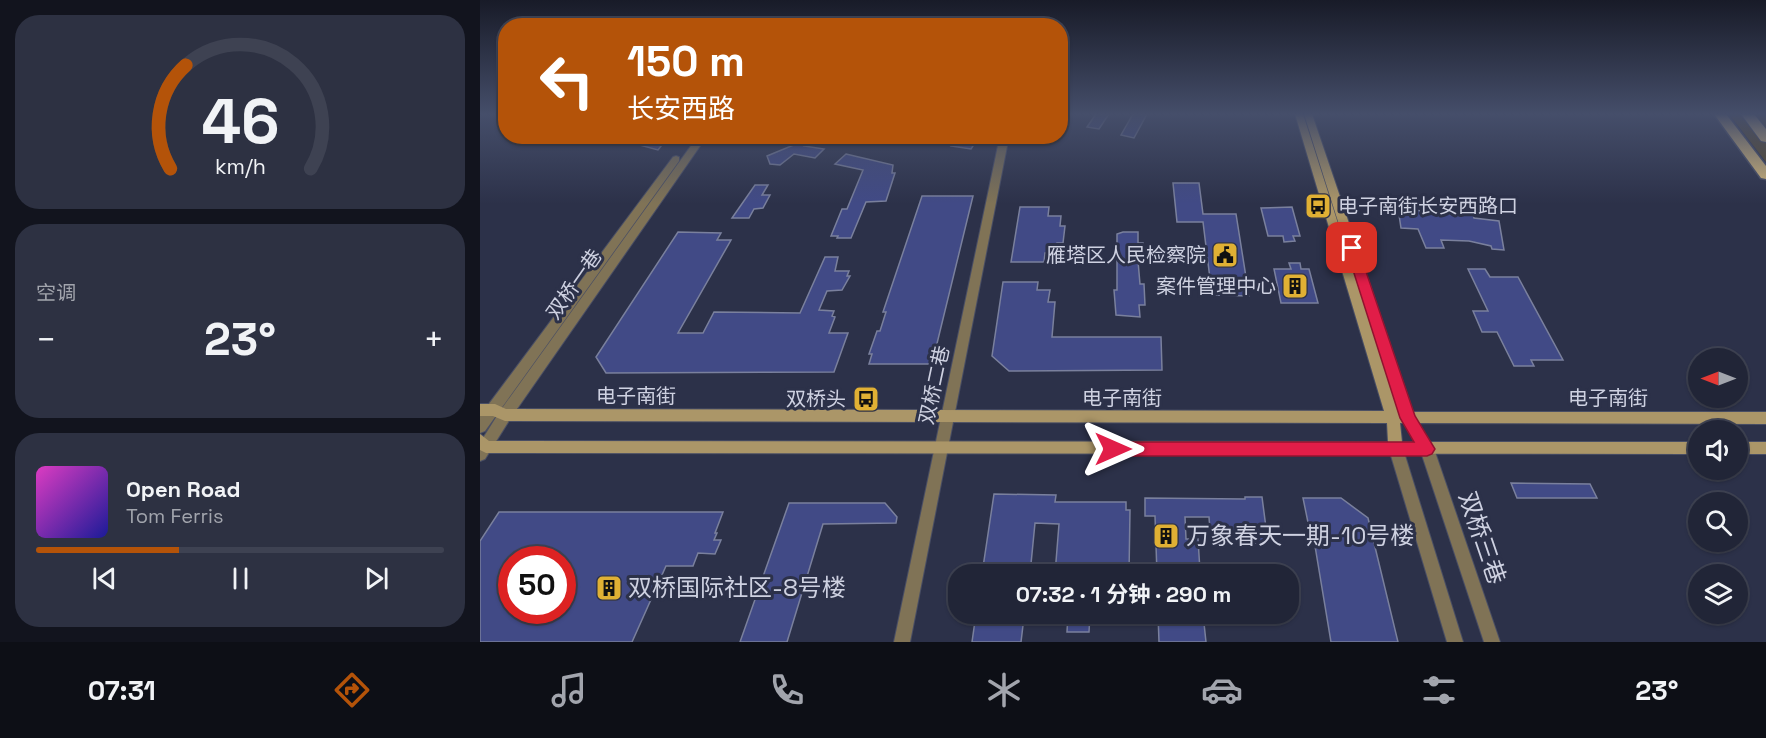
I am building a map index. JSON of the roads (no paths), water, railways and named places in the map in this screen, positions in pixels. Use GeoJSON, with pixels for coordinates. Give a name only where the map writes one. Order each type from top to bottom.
{"type":"FeatureCollection","features":[{"type":"Feature","properties":{"kind":"highway"},"geometry":{"type":"LineString","coordinates":[[1743,144],[1766,175]]}},
{"type":"Feature","properties":{"kind":"main road"},"geometry":{"type":"LineString","coordinates":[[1308,144],[1393,418],[1396,449]]}},
{"type":"Feature","properties":{"kind":"main road"},"geometry":{"type":"LineString","coordinates":[[1318,144],[1408,418],[1427,449]]}},
{"type":"Feature","properties":{"kind":"main road","name":"电子南街"},"geometry":{"type":"LineString","coordinates":[[480,410],[948,416],[1766,418]]}},
{"type":"Feature","properties":{"kind":"main road"},"geometry":{"type":"LineString","coordinates":[[482,447],[1688,448]]}},
{"type":"Feature","properties":{"kind":"main road"},"geometry":{"type":"LineString","coordinates":[[1748,448],[1766,448]]}},
{"type":"Feature","properties":{"kind":"street","name":"双桥一巷"},"geometry":{"type":"LineString","coordinates":[[482,447],[500,412],[687,144]]}},
{"type":"Feature","properties":{"kind":"street","name":"双桥一巷"},"geometry":{"type":"LineString","coordinates":[[480,427],[500,412],[696,144]]}},
{"type":"Feature","properties":{"kind":"street","name":"双桥二巷"},"geometry":{"type":"LineString","coordinates":[[902,642],[1003,144]]}},
{"type":"Feature","properties":{"kind":"street"},"geometry":{"type":"LineString","coordinates":[[1396,449],[1455,642]]}},
{"type":"Feature","properties":{"kind":"street","name":"双桥三巷"},"geometry":{"type":"LineString","coordinates":[[1427,449],[1492,642]]}},
{"type":"Feature","properties":{"kind":"place","name":"电子南街长安西路口"},"geometry":{"type":"Point","coordinates":[1318,206]}},
{"type":"Feature","properties":{"kind":"place","name":"雁塔区人民检察院"},"geometry":{"type":"Point","coordinates":[1225,255]}},
{"type":"Feature","properties":{"kind":"place","name":"案件管理中心"},"geometry":{"type":"Point","coordinates":[1295,286]}},
{"type":"Feature","properties":{"kind":"place","name":"双桥头"},"geometry":{"type":"Point","coordinates":[866,399]}},
{"type":"Feature","properties":{"kind":"place","name":"万象春天一期-10号楼"},"geometry":{"type":"Point","coordinates":[1166,536]}},
{"type":"Feature","properties":{"kind":"place","name":"双桥国际社区-8号楼"},"geometry":{"type":"Point","coordinates":[609,588]}}]}
